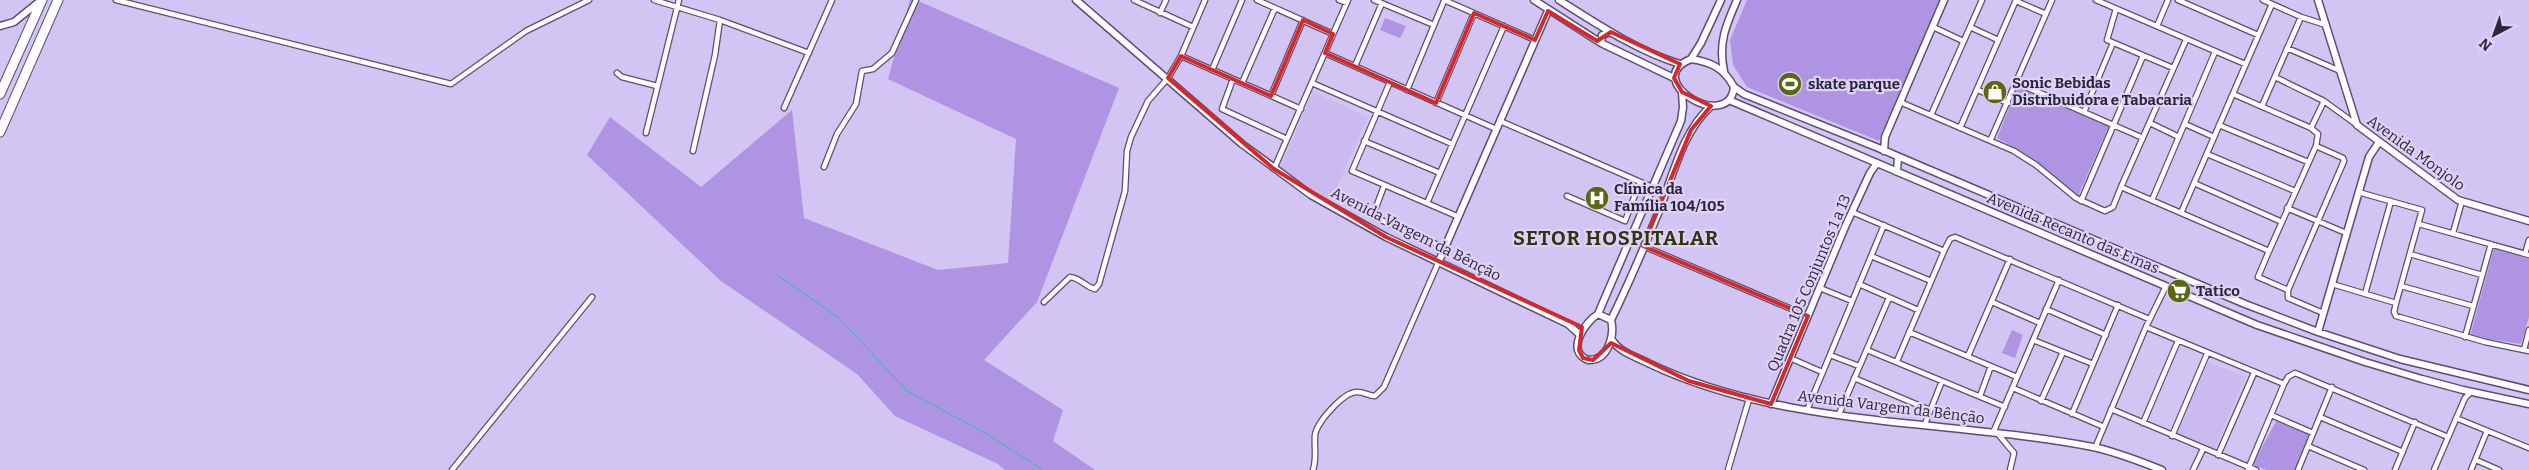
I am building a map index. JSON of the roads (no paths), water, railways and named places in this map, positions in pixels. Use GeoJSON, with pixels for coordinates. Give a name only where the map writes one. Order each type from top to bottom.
{"type":"FeatureCollection","features":[{"type":"Feature","properties":{"kind":"highway"},"geometry":{"type":"LineString","coordinates":[[0,94],[42,0]]}},
{"type":"Feature","properties":{"kind":"highway"},"geometry":{"type":"LineString","coordinates":[[0,132],[58,0]]}},
{"type":"Feature","properties":{"kind":"street"},"geometry":{"type":"LineString","coordinates":[[0,26],[14,22],[42,0]]}},
{"type":"Feature","properties":{"kind":"street"},"geometry":{"type":"LineString","coordinates":[[116,0],[451,84],[526,31],[588,0]]}},
{"type":"Feature","properties":{"kind":"street"},"geometry":{"type":"LineString","coordinates":[[654,0],[720,20],[809,53]]}},
{"type":"Feature","properties":{"kind":"street"},"geometry":{"type":"LineString","coordinates":[[646,133],[679,0]]}},
{"type":"Feature","properties":{"kind":"street"},"geometry":{"type":"LineString","coordinates":[[784,108],[832,0]]}},
{"type":"Feature","properties":{"kind":"street"},"geometry":{"type":"LineString","coordinates":[[824,167],[837,134],[856,104],[862,71],[874,69],[892,54],[916,0]]}},
{"type":"Feature","properties":{"kind":"street","name":"Avenida Vargem da Bênção"},"geometry":{"type":"LineString","coordinates":[[1076,0],[1242,144],[1274,169],[1348,216],[1568,324],[1583,327]]}},
{"type":"Feature","properties":{"kind":"street"},"geometry":{"type":"LineString","coordinates":[[1134,0],[1193,27]]}},
{"type":"Feature","properties":{"kind":"street"},"geometry":{"type":"LineString","coordinates":[[1160,13],[1166,0]]}},
{"type":"Feature","properties":{"kind":"street"},"geometry":{"type":"LineString","coordinates":[[1044,302],[1070,277],[1078,278],[1095,289],[1099,284],[1125,191],[1127,151],[1131,137],[1148,101],[1168,78],[1181,56],[1205,0]]}},
{"type":"Feature","properties":{"kind":"street"},"geometry":{"type":"LineString","coordinates":[[1212,70],[1242,0]]}},
{"type":"Feature","properties":{"kind":"street"},"geometry":{"type":"LineString","coordinates":[[1258,0],[1333,34]]}},
{"type":"Feature","properties":{"kind":"street"},"geometry":{"type":"LineString","coordinates":[[1274,169],[1347,2],[1339,0]]}},
{"type":"Feature","properties":{"kind":"street"},"geometry":{"type":"LineString","coordinates":[[1374,0],[1434,25]]}},
{"type":"Feature","properties":{"kind":"street"},"geometry":{"type":"LineString","coordinates":[[1407,90],[1444,0],[1535,40]]}},
{"type":"Feature","properties":{"kind":"street"},"geometry":{"type":"LineString","coordinates":[[1534,0],[1548,11],[1601,43],[1674,78],[1682,92],[1683,107],[1680,121],[1662,166],[1598,314],[1583,327],[1580,335],[1579,350],[1583,358],[1593,360],[1605,352],[1611,338],[1611,320],[1695,123],[1711,106]]}},
{"type":"Feature","properties":{"kind":"street"},"geometry":{"type":"LineString","coordinates":[[1559,0],[1611,32],[1666,60],[1680,64]]}},
{"type":"Feature","properties":{"kind":"street"},"geometry":{"type":"LineString","coordinates":[[1674,78],[1676,69],[1680,64],[1691,59],[1702,43],[1721,0]]}},
{"type":"Feature","properties":{"kind":"street"},"geometry":{"type":"LineString","coordinates":[[1682,92],[1696,101],[1711,106],[1723,104],[1729,100],[1734,87],[1724,71],[1721,47],[1724,30],[1737,0]]}},
{"type":"Feature","properties":{"kind":"street"},"geometry":{"type":"LineString","coordinates":[[1876,147],[1884,137],[1944,0]]}},
{"type":"Feature","properties":{"kind":"street"},"geometry":{"type":"LineString","coordinates":[[1931,115],[1982,0]]}},
{"type":"Feature","properties":{"kind":"street"},"geometry":{"type":"LineString","coordinates":[[1991,139],[2052,0]]}},
{"type":"Feature","properties":{"kind":"street"},"geometry":{"type":"LineString","coordinates":[[2096,0],[2245,64]]}},
{"type":"Feature","properties":{"kind":"street"},"geometry":{"type":"LineString","coordinates":[[2157,26],[2168,0]]}},
{"type":"Feature","properties":{"kind":"street"},"geometry":{"type":"LineString","coordinates":[[2178,0],[2258,35]]}},
{"type":"Feature","properties":{"kind":"street"},"geometry":{"type":"LineString","coordinates":[[2263,0],[2301,17],[2326,25]]}},
{"type":"Feature","properties":{"kind":"street","name":"Avenida Monjolo"},"geometry":{"type":"LineString","coordinates":[[2318,0],[2356,125],[2462,201],[2529,221]]}},
{"type":"Feature","properties":{"kind":"street"},"geometry":{"type":"LineString","coordinates":[[1960,128],[2016,1],[2046,14]]}},
{"type":"Feature","properties":{"kind":"street"},"geometry":{"type":"LineString","coordinates":[[1355,66],[1382,3]]}},
{"type":"Feature","properties":{"kind":"street"},"geometry":{"type":"LineString","coordinates":[[2181,213],[2272,4]]}},
{"type":"Feature","properties":{"kind":"street"},"geometry":{"type":"LineString","coordinates":[[1242,83],[1275,8]]}},
{"type":"Feature","properties":{"kind":"street"},"geometry":{"type":"LineString","coordinates":[[2116,9],[2106,38],[2112,43],[2173,68]]}},
{"type":"Feature","properties":{"kind":"street"},"geometry":{"type":"LineString","coordinates":[[1313,470],[1317,454],[1315,435],[1321,422],[1352,392],[1361,392],[1375,396],[1380,394],[1548,11]]}},
{"type":"Feature","properties":{"kind":"street"},"geometry":{"type":"LineString","coordinates":[[1436,102],[1474,13]]}},
{"type":"Feature","properties":{"kind":"street"},"geometry":{"type":"LineString","coordinates":[[2262,106],[2301,17]]}},
{"type":"Feature","properties":{"kind":"street"},"geometry":{"type":"LineString","coordinates":[[693,151],[715,55],[720,20]]}},
{"type":"Feature","properties":{"kind":"street"},"geometry":{"type":"LineString","coordinates":[[1271,96],[1303,20]]}},
{"type":"Feature","properties":{"kind":"street"},"geometry":{"type":"LineString","coordinates":[[1589,36],[1596,30],[1595,23]]}},
{"type":"Feature","properties":{"kind":"street"},"geometry":{"type":"LineString","coordinates":[[1427,203],[1504,26]]}},
{"type":"Feature","properties":{"kind":"street"},"geometry":{"type":"LineString","coordinates":[[1933,27],[1963,41]]}},
{"type":"Feature","properties":{"kind":"street"},"geometry":{"type":"LineString","coordinates":[[1970,27],[1998,40]]}},
{"type":"Feature","properties":{"kind":"street"},"geometry":{"type":"LineString","coordinates":[[1601,43],[1601,36],[1611,32]]}},
{"type":"Feature","properties":{"kind":"street"},"geometry":{"type":"LineString","coordinates":[[1900,102],[1991,139],[2023,156],[2081,201],[2107,211],[2113,207],[2186,40]]}},
{"type":"Feature","properties":{"kind":"street"},"geometry":{"type":"LineString","coordinates":[[2084,112],[2112,43]]}},
{"type":"Feature","properties":{"kind":"street"},"geometry":{"type":"LineString","coordinates":[[2287,48],[2338,70]]}},
{"type":"Feature","properties":{"kind":"street"},"geometry":{"type":"LineString","coordinates":[[2152,200],[2214,52]]}},
{"type":"Feature","properties":{"kind":"street"},"geometry":{"type":"LineString","coordinates":[[1325,53],[1496,129]]}},
{"type":"Feature","properties":{"kind":"street"},"geometry":{"type":"LineString","coordinates":[[1181,56],[1301,109]]}},
{"type":"Feature","properties":{"kind":"street"},"geometry":{"type":"LineString","coordinates":[[2081,201],[2143,56]]}},
{"type":"Feature","properties":{"kind":"street"},"geometry":{"type":"LineString","coordinates":[[1691,59],[1707,62],[1724,71]]}},
{"type":"Feature","properties":{"kind":"street"},"geometry":{"type":"LineString","coordinates":[[617,73],[622,77],[657,86]]}},
{"type":"Feature","properties":{"kind":"street"},"geometry":{"type":"LineString","coordinates":[[2275,77],[2324,101],[2356,125]]}},
{"type":"Feature","properties":{"kind":"street"},"geometry":{"type":"LineString","coordinates":[[1233,79],[1222,109],[1287,139]]}},
{"type":"Feature","properties":{"kind":"street"},"geometry":{"type":"LineString","coordinates":[[1390,82],[1352,170],[1384,186],[1458,217]]}},
{"type":"Feature","properties":{"kind":"street"},"geometry":{"type":"LineString","coordinates":[[1312,83],[1452,144]]}},
{"type":"Feature","properties":{"kind":"street"},"geometry":{"type":"LineString","coordinates":[[2017,83],[2143,138]]}},
{"type":"Feature","properties":{"kind":"street","name":"Avenida Recanto das Emas"},"geometry":{"type":"LineString","coordinates":[[1734,87],[1744,94],[1876,147],[1926,170],[2245,304],[2318,332],[2405,360],[2529,390]]}},
{"type":"Feature","properties":{"kind":"street"},"geometry":{"type":"LineString","coordinates":[[1978,90],[2008,103]]}},
{"type":"Feature","properties":{"kind":"street"},"geometry":{"type":"LineString","coordinates":[[2233,94],[2311,128],[2318,134],[2316,146],[2258,277],[2288,290]]}},
{"type":"Feature","properties":{"kind":"street","name":"Avenida Recanto das Emas"},"geometry":{"type":"LineString","coordinates":[[1729,100],[2237,317],[2365,362],[2463,390],[2529,404]]}},
{"type":"Feature","properties":{"kind":"street"},"geometry":{"type":"LineString","coordinates":[[2311,128],[2324,101]]}},
{"type":"Feature","properties":{"kind":"street"},"geometry":{"type":"LineString","coordinates":[[2340,112],[2349,106]]}},
{"type":"Feature","properties":{"kind":"street"},"geometry":{"type":"LineString","coordinates":[[1500,121],[1652,187]]}},
{"type":"Feature","properties":{"kind":"street"},"geometry":{"type":"LineString","coordinates":[[2150,123],[2179,137]]}},
{"type":"Feature","properties":{"kind":"street"},"geometry":{"type":"LineString","coordinates":[[2185,124],[2214,137]]}},
{"type":"Feature","properties":{"kind":"street"},"geometry":{"type":"LineString","coordinates":[[2219,125],[2308,162]]}},
{"type":"Feature","properties":{"kind":"street"},"geometry":{"type":"LineString","coordinates":[[1884,137],[1884,151]]}},
{"type":"Feature","properties":{"kind":"street"},"geometry":{"type":"LineString","coordinates":[[1364,142],[1440,173]]}},
{"type":"Feature","properties":{"kind":"street"},"geometry":{"type":"LineString","coordinates":[[2318,332],[2369,157],[2379,142]]}},
{"type":"Feature","properties":{"kind":"street"},"geometry":{"type":"LineString","coordinates":[[2316,146],[2344,160],[2316,221],[2288,290],[2288,298],[2324,313]]}},
{"type":"Feature","properties":{"kind":"street"},"geometry":{"type":"LineString","coordinates":[[2206,154],[2295,191]]}},
{"type":"Feature","properties":{"kind":"street"},"geometry":{"type":"LineString","coordinates":[[1897,172],[1898,157]]}},
{"type":"Feature","properties":{"kind":"street","name":"Quadra 105 Conjuntos 1 a 13"},"geometry":{"type":"LineString","coordinates":[[1771,404],[1874,162]]}},
{"type":"Feature","properties":{"kind":"street"},"geometry":{"type":"LineString","coordinates":[[1906,176],[1914,173],[1913,163]]}},
{"type":"Feature","properties":{"kind":"street"},"geometry":{"type":"LineString","coordinates":[[1662,166],[1668,166],[1674,172]]}},
{"type":"Feature","properties":{"kind":"street"},"geometry":{"type":"LineString","coordinates":[[1920,182],[1919,176],[1926,170]]}},
{"type":"Feature","properties":{"kind":"street"},"geometry":{"type":"LineString","coordinates":[[1567,196],[1625,221],[1640,182]]}},
{"type":"Feature","properties":{"kind":"street"},"geometry":{"type":"LineString","coordinates":[[2194,183],[2282,222]]}},
{"type":"Feature","properties":{"kind":"street"},"geometry":{"type":"LineString","coordinates":[[1384,186],[1374,217],[1445,248]]}},
{"type":"Feature","properties":{"kind":"street"},"geometry":{"type":"LineString","coordinates":[[2121,187],[2269,251]]}},
{"type":"Feature","properties":{"kind":"street"},"geometry":{"type":"LineString","coordinates":[[2358,192],[2422,210],[2396,303],[2394,312],[2396,316],[2465,337],[2526,350],[2529,330]]}},
{"type":"Feature","properties":{"kind":"street"},"geometry":{"type":"LineString","coordinates":[[2364,294],[2391,201]]}},
{"type":"Feature","properties":{"kind":"street"},"geometry":{"type":"LineString","coordinates":[[2453,233],[2462,201]]}},
{"type":"Feature","properties":{"kind":"street"},"geometry":{"type":"LineString","coordinates":[[1644,205],[1648,210],[1658,212]]}},
{"type":"Feature","properties":{"kind":"street"},"geometry":{"type":"LineString","coordinates":[[2287,208],[2346,233]]}},
{"type":"Feature","properties":{"kind":"street"},"geometry":{"type":"LineString","coordinates":[[1852,212],[1944,251]]}},
{"type":"Feature","properties":{"kind":"street"},"geometry":{"type":"LineString","coordinates":[[2419,224],[2527,254],[2529,240]]}},
{"type":"Feature","properties":{"kind":"street"},"geometry":{"type":"LineString","coordinates":[[1806,410],[1884,225]]}},
{"type":"Feature","properties":{"kind":"street"},"geometry":{"type":"LineString","coordinates":[[1897,361],[1944,251],[1950,239],[1958,237],[2149,318]]}},
{"type":"Feature","properties":{"kind":"street"},"geometry":{"type":"LineString","coordinates":[[2465,337],[2491,244]]}},
{"type":"Feature","properties":{"kind":"street"},"geometry":{"type":"LineString","coordinates":[[1643,246],[1808,316]]}},
{"type":"Feature","properties":{"kind":"street"},"geometry":{"type":"LineString","coordinates":[[2410,254],[2482,275]]}},
{"type":"Feature","properties":{"kind":"street"},"geometry":{"type":"LineString","coordinates":[[1871,256],[1931,281]]}},
{"type":"Feature","properties":{"kind":"street"},"geometry":{"type":"LineString","coordinates":[[1968,356],[2010,259]]}},
{"type":"Feature","properties":{"kind":"street"},"geometry":{"type":"LineString","coordinates":[[2010,470],[2014,453],[1995,433],[2058,280]]}},
{"type":"Feature","properties":{"kind":"street"},"geometry":{"type":"LineString","coordinates":[[1859,284],[1918,310]]}},
{"type":"Feature","properties":{"kind":"street"},"geometry":{"type":"LineString","coordinates":[[2332,284],[2396,303]]}},
{"type":"Feature","properties":{"kind":"street"},"geometry":{"type":"LineString","coordinates":[[2095,448],[2149,318],[2166,286]]}},
{"type":"Feature","properties":{"kind":"street"},"geometry":{"type":"LineString","coordinates":[[2401,286],[2473,306]]}},
{"type":"Feature","properties":{"kind":"street"},"geometry":{"type":"LineString","coordinates":[[1820,288],[1852,301]]}},
{"type":"Feature","properties":{"kind":"street"},"geometry":{"type":"LineString","coordinates":[[2220,309],[2224,308],[2229,302],[2224,295]]}},
{"type":"Feature","properties":{"kind":"street"},"geometry":{"type":"LineString","coordinates":[[452,470],[592,297]]}},
{"type":"Feature","properties":{"kind":"street"},"geometry":{"type":"LineString","coordinates":[[1839,414],[1888,298]]}},
{"type":"Feature","properties":{"kind":"street"},"geometry":{"type":"LineString","coordinates":[[1992,302],[2040,323]]}},
{"type":"Feature","properties":{"kind":"street"},"geometry":{"type":"LineString","coordinates":[[2072,414],[2118,304]]}},
{"type":"Feature","properties":{"kind":"street"},"geometry":{"type":"LineString","coordinates":[[2237,317],[2234,312],[2236,306],[2245,304]]}},
{"type":"Feature","properties":{"kind":"street"},"geometry":{"type":"LineString","coordinates":[[2046,309],[2106,335]]}},
{"type":"Feature","properties":{"kind":"street"},"geometry":{"type":"LineString","coordinates":[[1598,314],[1611,320]]}},
{"type":"Feature","properties":{"kind":"street","name":"Avenida Vargem da Bênção"},"geometry":{"type":"LineString","coordinates":[[1568,324],[1580,335]]}},
{"type":"Feature","properties":{"kind":"street"},"geometry":{"type":"LineString","coordinates":[[2146,326],[2207,354],[2284,384]]}},
{"type":"Feature","properties":{"kind":"street"},"geometry":{"type":"LineString","coordinates":[[1909,332],[2017,377]]}},
{"type":"Feature","properties":{"kind":"street","name":"Avenida Vargem da Bênção"},"geometry":{"type":"LineString","coordinates":[[1611,338],[1622,351]]}},
{"type":"Feature","properties":{"kind":"street"},"geometry":{"type":"LineString","coordinates":[[2033,340],[2093,364]]}},
{"type":"Feature","properties":{"kind":"street"},"geometry":{"type":"LineString","coordinates":[[2143,423],[2178,340]]}},
{"type":"Feature","properties":{"kind":"street","name":"Avenida Vargem da Bênção"},"geometry":{"type":"LineString","coordinates":[[1605,352],[1611,350],[1622,351],[1689,381],[1748,400],[1806,410],[1995,433],[2095,448],[2162,470]]}},
{"type":"Feature","properties":{"kind":"street"},"geometry":{"type":"LineString","coordinates":[[1866,350],[1897,361],[2004,408]]}},
{"type":"Feature","properties":{"kind":"street"},"geometry":{"type":"LineString","coordinates":[[2041,401],[2064,352]]}},
{"type":"Feature","properties":{"kind":"street"},"geometry":{"type":"LineString","coordinates":[[2172,436],[2207,354]]}},
{"type":"Feature","properties":{"kind":"street"},"geometry":{"type":"LineString","coordinates":[[1830,355],[1859,366]]}},
{"type":"Feature","properties":{"kind":"street"},"geometry":{"type":"LineString","coordinates":[[1790,358],[1822,372]]}},
{"type":"Feature","properties":{"kind":"street"},"geometry":{"type":"LineString","coordinates":[[2398,371],[2404,367],[2405,360]]}},
{"type":"Feature","properties":{"kind":"street"},"geometry":{"type":"LineString","coordinates":[[1980,396],[1991,366]]}},
{"type":"Feature","properties":{"kind":"street"},"geometry":{"type":"LineString","coordinates":[[2434,382],[2431,373],[2436,368]]}},
{"type":"Feature","properties":{"kind":"street"},"geometry":{"type":"LineString","coordinates":[[2218,455],[2254,373]]}},
{"type":"Feature","properties":{"kind":"street"},"geometry":{"type":"LineString","coordinates":[[2248,468],[2284,384],[2291,374],[2299,373],[2448,437]]}},
{"type":"Feature","properties":{"kind":"street"},"geometry":{"type":"LineString","coordinates":[[1854,378],[1930,410]]}},
{"type":"Feature","properties":{"kind":"street"},"geometry":{"type":"LineString","coordinates":[[1925,424],[1942,381]]}},
{"type":"Feature","properties":{"kind":"street"},"geometry":{"type":"LineString","coordinates":[[2298,470],[2332,387]]}},
{"type":"Feature","properties":{"kind":"street"},"geometry":{"type":"LineString","coordinates":[[2012,388],[2104,427]]}},
{"type":"Feature","properties":{"kind":"street"},"geometry":{"type":"LineString","coordinates":[[2463,390],[2465,398]]}},
{"type":"Feature","properties":{"kind":"street"},"geometry":{"type":"LineString","coordinates":[[2434,470],[2465,398],[2471,392]]}},
{"type":"Feature","properties":{"kind":"street"},"geometry":{"type":"LineString","coordinates":[[1728,470],[1748,400]]}},
{"type":"Feature","properties":{"kind":"street"},"geometry":{"type":"LineString","coordinates":[[2111,409],[2256,470]]}},
{"type":"Feature","properties":{"kind":"street"},"geometry":{"type":"LineString","coordinates":[[2271,415],[2313,433]]}},
{"type":"Feature","properties":{"kind":"street"},"geometry":{"type":"LineString","coordinates":[[2320,417],[2403,452]]}},
{"type":"Feature","properties":{"kind":"street"},"geometry":{"type":"LineString","coordinates":[[2456,418],[2529,448]]}},
{"type":"Feature","properties":{"kind":"street"},"geometry":{"type":"LineString","coordinates":[[2395,470],[2415,422]]}},
{"type":"Feature","properties":{"kind":"street"},"geometry":{"type":"LineString","coordinates":[[2471,470],[2487,431]]}},
{"type":"Feature","properties":{"kind":"street"},"geometry":{"type":"LineString","coordinates":[[2308,446],[2364,470]]}},
{"type":"Feature","properties":{"kind":"street"},"geometry":{"type":"LineString","coordinates":[[2193,470],[2203,449]]}},
{"type":"Feature","properties":{"kind":"street"},"geometry":{"type":"LineString","coordinates":[[2476,460],[2499,470]]}},
{"type":"Feature","properties":{"kind":"waterway"},"geometry":{"type":"LineString","coordinates":[[777,275],[839,318],[907,391],[987,434],[1043,470]]}},
{"type":"Feature","properties":{"kind":"place","name":"skate parque"},"geometry":{"type":"Point","coordinates":[1790,84]}},
{"type":"Feature","properties":{"kind":"place","name":"Sonic Bebidas Distribuidora e Tabacaria"},"geometry":{"type":"Point","coordinates":[1995,92]}},
{"type":"Feature","properties":{"kind":"place","name":"Clínica da Família 104/105"},"geometry":{"type":"Point","coordinates":[1597,198]}},
{"type":"Feature","properties":{"kind":"place","name":"Tatico"},"geometry":{"type":"Point","coordinates":[2179,291]}},
{"type":"Feature","properties":{"kind":"district","name":"SETOR HOSPITALAR"},"geometry":{"type":"Point","coordinates":[1616,238]}}]}
